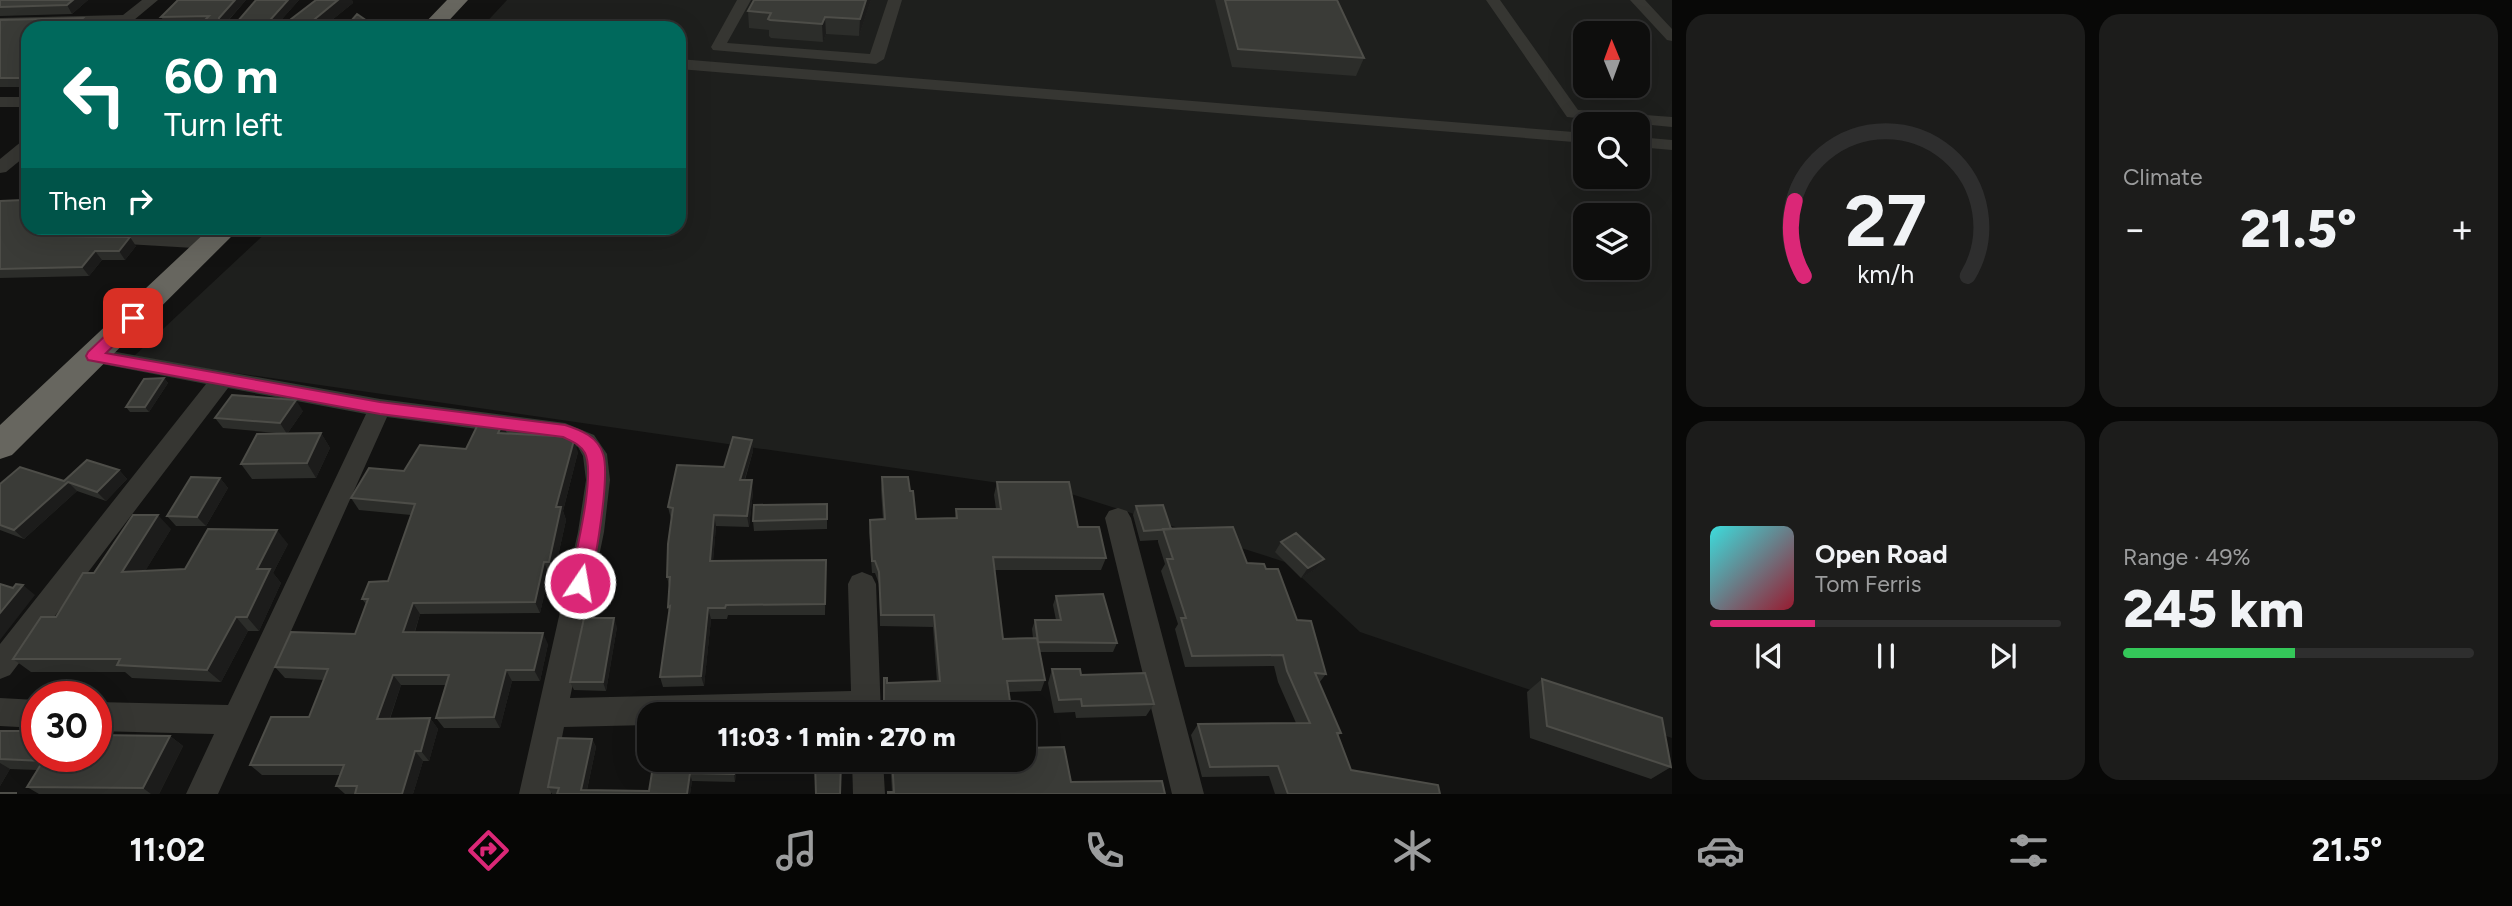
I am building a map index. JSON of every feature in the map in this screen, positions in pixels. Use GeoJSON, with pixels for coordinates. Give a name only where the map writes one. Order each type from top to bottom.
{"type":"FeatureCollection","features":[{"type":"Feature","properties":{"kind":"highway"},"geometry":{"type":"LineString","coordinates":[[437,21],[457,0]]}},
{"type":"Feature","properties":{"kind":"highway"},"geometry":{"type":"LineString","coordinates":[[0,446],[218,235]]}},
{"type":"Feature","properties":{"kind":"street"},"geometry":{"type":"LineString","coordinates":[[130,21],[151,0]]}},
{"type":"Feature","properties":{"kind":"street"},"geometry":{"type":"LineString","coordinates":[[744,0],[718,47],[876,59],[895,0]]}},
{"type":"Feature","properties":{"kind":"street"},"geometry":{"type":"LineString","coordinates":[[1493,0],[1573,114],[1672,122]]}},
{"type":"Feature","properties":{"kind":"street"},"geometry":{"type":"LineString","coordinates":[[1637,0],[1672,37]]}},
{"type":"Feature","properties":{"kind":"street"},"geometry":{"type":"LineString","coordinates":[[0,22],[21,22]]}},
{"type":"Feature","properties":{"kind":"street"},"geometry":{"type":"LineString","coordinates":[[686,65],[1573,137]]}},
{"type":"Feature","properties":{"kind":"street"},"geometry":{"type":"LineString","coordinates":[[0,102],[21,102]]}},
{"type":"Feature","properties":{"kind":"street"},"geometry":{"type":"LineString","coordinates":[[1650,143],[1672,145]]}},
{"type":"Feature","properties":{"kind":"street"},"geometry":{"type":"LineString","coordinates":[[0,168],[21,151]]}},
{"type":"Feature","properties":{"kind":"street"},"geometry":{"type":"LineString","coordinates":[[84,238],[218,235]]}},
{"type":"Feature","properties":{"kind":"street"},"geometry":{"type":"LineString","coordinates":[[94,356],[380,408],[565,432],[586,441],[595,454],[598,480],[590,532],[536,794]]}},
{"type":"Feature","properties":{"kind":"street"},"geometry":{"type":"LineString","coordinates":[[0,666],[222,380]]}},
{"type":"Feature","properties":{"kind":"street"},"geometry":{"type":"LineString","coordinates":[[202,794],[327,528],[380,408]]}},
{"type":"Feature","properties":{"kind":"street"},"geometry":{"type":"LineString","coordinates":[[1118,518],[1188,794]]}},
{"type":"Feature","properties":{"kind":"street"},"geometry":{"type":"LineString","coordinates":[[862,584],[866,702]]}},
{"type":"Feature","properties":{"kind":"street"},"geometry":{"type":"LineString","coordinates":[[0,712],[21,713]]}},
{"type":"Feature","properties":{"kind":"street"},"geometry":{"type":"LineString","coordinates":[[553,713],[637,712]]}},
{"type":"Feature","properties":{"kind":"street"},"geometry":{"type":"LineString","coordinates":[[112,716],[236,720]]}},
{"type":"Feature","properties":{"kind":"street"},"geometry":{"type":"LineString","coordinates":[[868,772],[869,794]]}},
{"type":"Feature","properties":{"kind":"shaded area"},"geometry":{"type":"Polygon","coordinates":[[[507,0],[1672,0],[1672,738],[1360,632],[1285,562],[1068,493],[132,358],[264,235],[686,235],[686,21],[488,21],[507,0]]]}},
{"type":"Feature","properties":{"kind":"building"},"geometry":{"type":"Polygon","coordinates":[[[0,0],[73,0],[67,5],[0,7],[0,0]]]}},
{"type":"Feature","properties":{"kind":"building"},"geometry":{"type":"Polygon","coordinates":[[[178,0],[235,0],[219,21],[204,21],[209,16],[161,17],[178,0]]]}},
{"type":"Feature","properties":{"kind":"building"},"geometry":{"type":"Polygon","coordinates":[[[256,0],[288,0],[269,21],[238,21],[256,0]]]}},
{"type":"Feature","properties":{"kind":"building"},"geometry":{"type":"Polygon","coordinates":[[[316,0],[338,0],[312,21],[289,21],[316,0]]]}},
{"type":"Feature","properties":{"kind":"building"},"geometry":{"type":"Polygon","coordinates":[[[754,0],[866,0],[860,19],[825,17],[822,24],[770,20],[768,19],[771,13],[748,11],[754,0]]]}},
{"type":"Feature","properties":{"kind":"building"},"geometry":{"type":"Polygon","coordinates":[[[1225,0],[1337,0],[1364,58],[1238,49],[1225,0]]]}},
{"type":"Feature","properties":{"kind":"building"},"geometry":{"type":"Polygon","coordinates":[[[357,14],[367,21],[351,21],[357,14]]]}},
{"type":"Feature","properties":{"kind":"building"},"geometry":{"type":"Polygon","coordinates":[[[83,18],[81,20],[93,21],[21,21],[21,76],[0,78],[0,20],[83,18]]]}},
{"type":"Feature","properties":{"kind":"building"},"geometry":{"type":"Polygon","coordinates":[[[21,200],[21,235],[130,237],[119,251],[95,251],[82,267],[0,269],[0,201],[21,200]]]}},
{"type":"Feature","properties":{"kind":"building"},"geometry":{"type":"Polygon","coordinates":[[[164,378],[145,407],[126,407],[144,379],[164,378]]]}},
{"type":"Feature","properties":{"kind":"building"},"geometry":{"type":"Polygon","coordinates":[[[232,395],[296,400],[280,423],[215,418],[232,395]]]}},
{"type":"Feature","properties":{"kind":"building"},"geometry":{"type":"Polygon","coordinates":[[[480,420],[503,423],[498,433],[572,437],[574,440],[556,507],[561,507],[549,562],[544,562],[535,602],[413,603],[403,632],[543,633],[534,670],[506,670],[494,717],[436,718],[449,675],[393,675],[377,719],[430,718],[421,751],[415,751],[402,794],[355,794],[357,786],[336,786],[344,765],[250,765],[271,717],[309,717],[328,669],[275,667],[291,632],[355,634],[368,599],[362,599],[369,582],[388,581],[415,504],[351,498],[369,468],[404,471],[420,445],[466,449],[480,420]]]}},
{"type":"Feature","properties":{"kind":"building"},"geometry":{"type":"Polygon","coordinates":[[[321,433],[307,463],[241,464],[257,434],[321,433]]]}},
{"type":"Feature","properties":{"kind":"building"},"geometry":{"type":"Polygon","coordinates":[[[733,437],[752,440],[740,480],[752,480],[747,516],[714,515],[710,561],[826,560],[825,604],[726,605],[725,608],[708,608],[701,676],[660,677],[670,606],[668,607],[668,544],[673,508],[668,507],[677,465],[724,467],[733,437]]]}},
{"type":"Feature","properties":{"kind":"building"},"geometry":{"type":"Polygon","coordinates":[[[87,460],[119,470],[97,492],[68,482],[14,530],[0,525],[0,484],[20,467],[64,481],[87,460]]]}},
{"type":"Feature","properties":{"kind":"building"},"geometry":{"type":"Polygon","coordinates":[[[191,477],[220,478],[197,517],[167,516],[191,477]]]}},
{"type":"Feature","properties":{"kind":"building"},"geometry":{"type":"Polygon","coordinates":[[[882,477],[908,477],[910,491],[913,491],[916,519],[957,518],[956,509],[1001,509],[997,482],[1069,482],[1078,527],[1099,527],[1106,558],[993,557],[1003,639],[1037,638],[1045,680],[1007,681],[1010,702],[884,702],[884,678],[887,678],[887,683],[940,681],[934,615],[881,615],[879,572],[875,561],[872,561],[870,520],[885,519],[882,477]]]}},
{"type":"Feature","properties":{"kind":"building"},"geometry":{"type":"Polygon","coordinates":[[[827,504],[827,519],[753,521],[754,505],[827,504]]]}},
{"type":"Feature","properties":{"kind":"building"},"geometry":{"type":"Polygon","coordinates":[[[1163,505],[1171,529],[1144,531],[1136,506],[1163,505]]]}},
{"type":"Feature","properties":{"kind":"building"},"geometry":{"type":"Polygon","coordinates":[[[133,515],[158,515],[122,572],[185,569],[208,529],[277,530],[257,569],[270,569],[247,617],[236,617],[207,670],[117,665],[120,659],[13,659],[41,617],[56,617],[83,573],[94,573],[133,515]]]}},
{"type":"Feature","properties":{"kind":"building"},"geometry":{"type":"Polygon","coordinates":[[[1233,527],[1247,563],[1264,564],[1266,569],[1278,569],[1297,620],[1311,621],[1326,674],[1315,673],[1341,733],[1337,733],[1351,770],[1438,785],[1440,794],[1288,794],[1278,766],[1210,767],[1198,724],[1310,723],[1287,671],[1283,655],[1192,656],[1181,618],[1186,618],[1167,559],[1173,559],[1163,529],[1233,527]]]}},
{"type":"Feature","properties":{"kind":"building"},"geometry":{"type":"Polygon","coordinates":[[[1296,533],[1324,559],[1308,568],[1281,542],[1296,533]]]}},
{"type":"Feature","properties":{"kind":"building"},"geometry":{"type":"Polygon","coordinates":[[[597,569],[609,569],[604,592],[592,592],[597,569]]]}},
{"type":"Feature","properties":{"kind":"building"},"geometry":{"type":"Polygon","coordinates":[[[0,584],[13,588],[16,584],[23,585],[0,613],[0,584]]]}},
{"type":"Feature","properties":{"kind":"building"},"geometry":{"type":"Polygon","coordinates":[[[1103,594],[1117,643],[1038,642],[1035,620],[1061,620],[1056,596],[1103,594]]]}},
{"type":"Feature","properties":{"kind":"building"},"geometry":{"type":"Polygon","coordinates":[[[584,618],[614,618],[603,682],[570,682],[584,618]]]}},
{"type":"Feature","properties":{"kind":"building"},"geometry":{"type":"Polygon","coordinates":[[[1052,669],[1080,669],[1081,675],[1145,673],[1154,704],[1082,706],[1081,699],[1059,700],[1052,669]]]}},
{"type":"Feature","properties":{"kind":"building"},"geometry":{"type":"Polygon","coordinates":[[[1542,679],[1662,718],[1671,767],[1547,726],[1542,679]]]}},
{"type":"Feature","properties":{"kind":"building"},"geometry":{"type":"Polygon","coordinates":[[[0,731],[21,731],[21,760],[0,759],[0,731]]]}},
{"type":"Feature","properties":{"kind":"building"},"geometry":{"type":"Polygon","coordinates":[[[112,735],[170,736],[143,788],[27,787],[36,772],[112,772],[112,735]]]}},
{"type":"Feature","properties":{"kind":"building"},"geometry":{"type":"Polygon","coordinates":[[[558,738],[592,739],[581,790],[649,791],[652,772],[734,772],[690,773],[687,794],[557,794],[559,788],[548,787],[558,738]]]}},
{"type":"Feature","properties":{"kind":"building"},"geometry":{"type":"Polygon","coordinates":[[[1064,747],[1071,782],[1162,781],[1165,794],[888,794],[894,792],[893,772],[1036,772],[1036,748],[1064,747]]]}},
{"type":"Feature","properties":{"kind":"building"},"geometry":{"type":"Polygon","coordinates":[[[815,772],[841,772],[840,794],[816,794],[815,772]]]}},
{"type":"Feature","properties":{"kind":"route"},"geometry":{"type":"LineString","coordinates":[[133,318],[94,356],[380,408],[565,432],[586,441],[595,454],[598,480],[580,583]]}}]}
